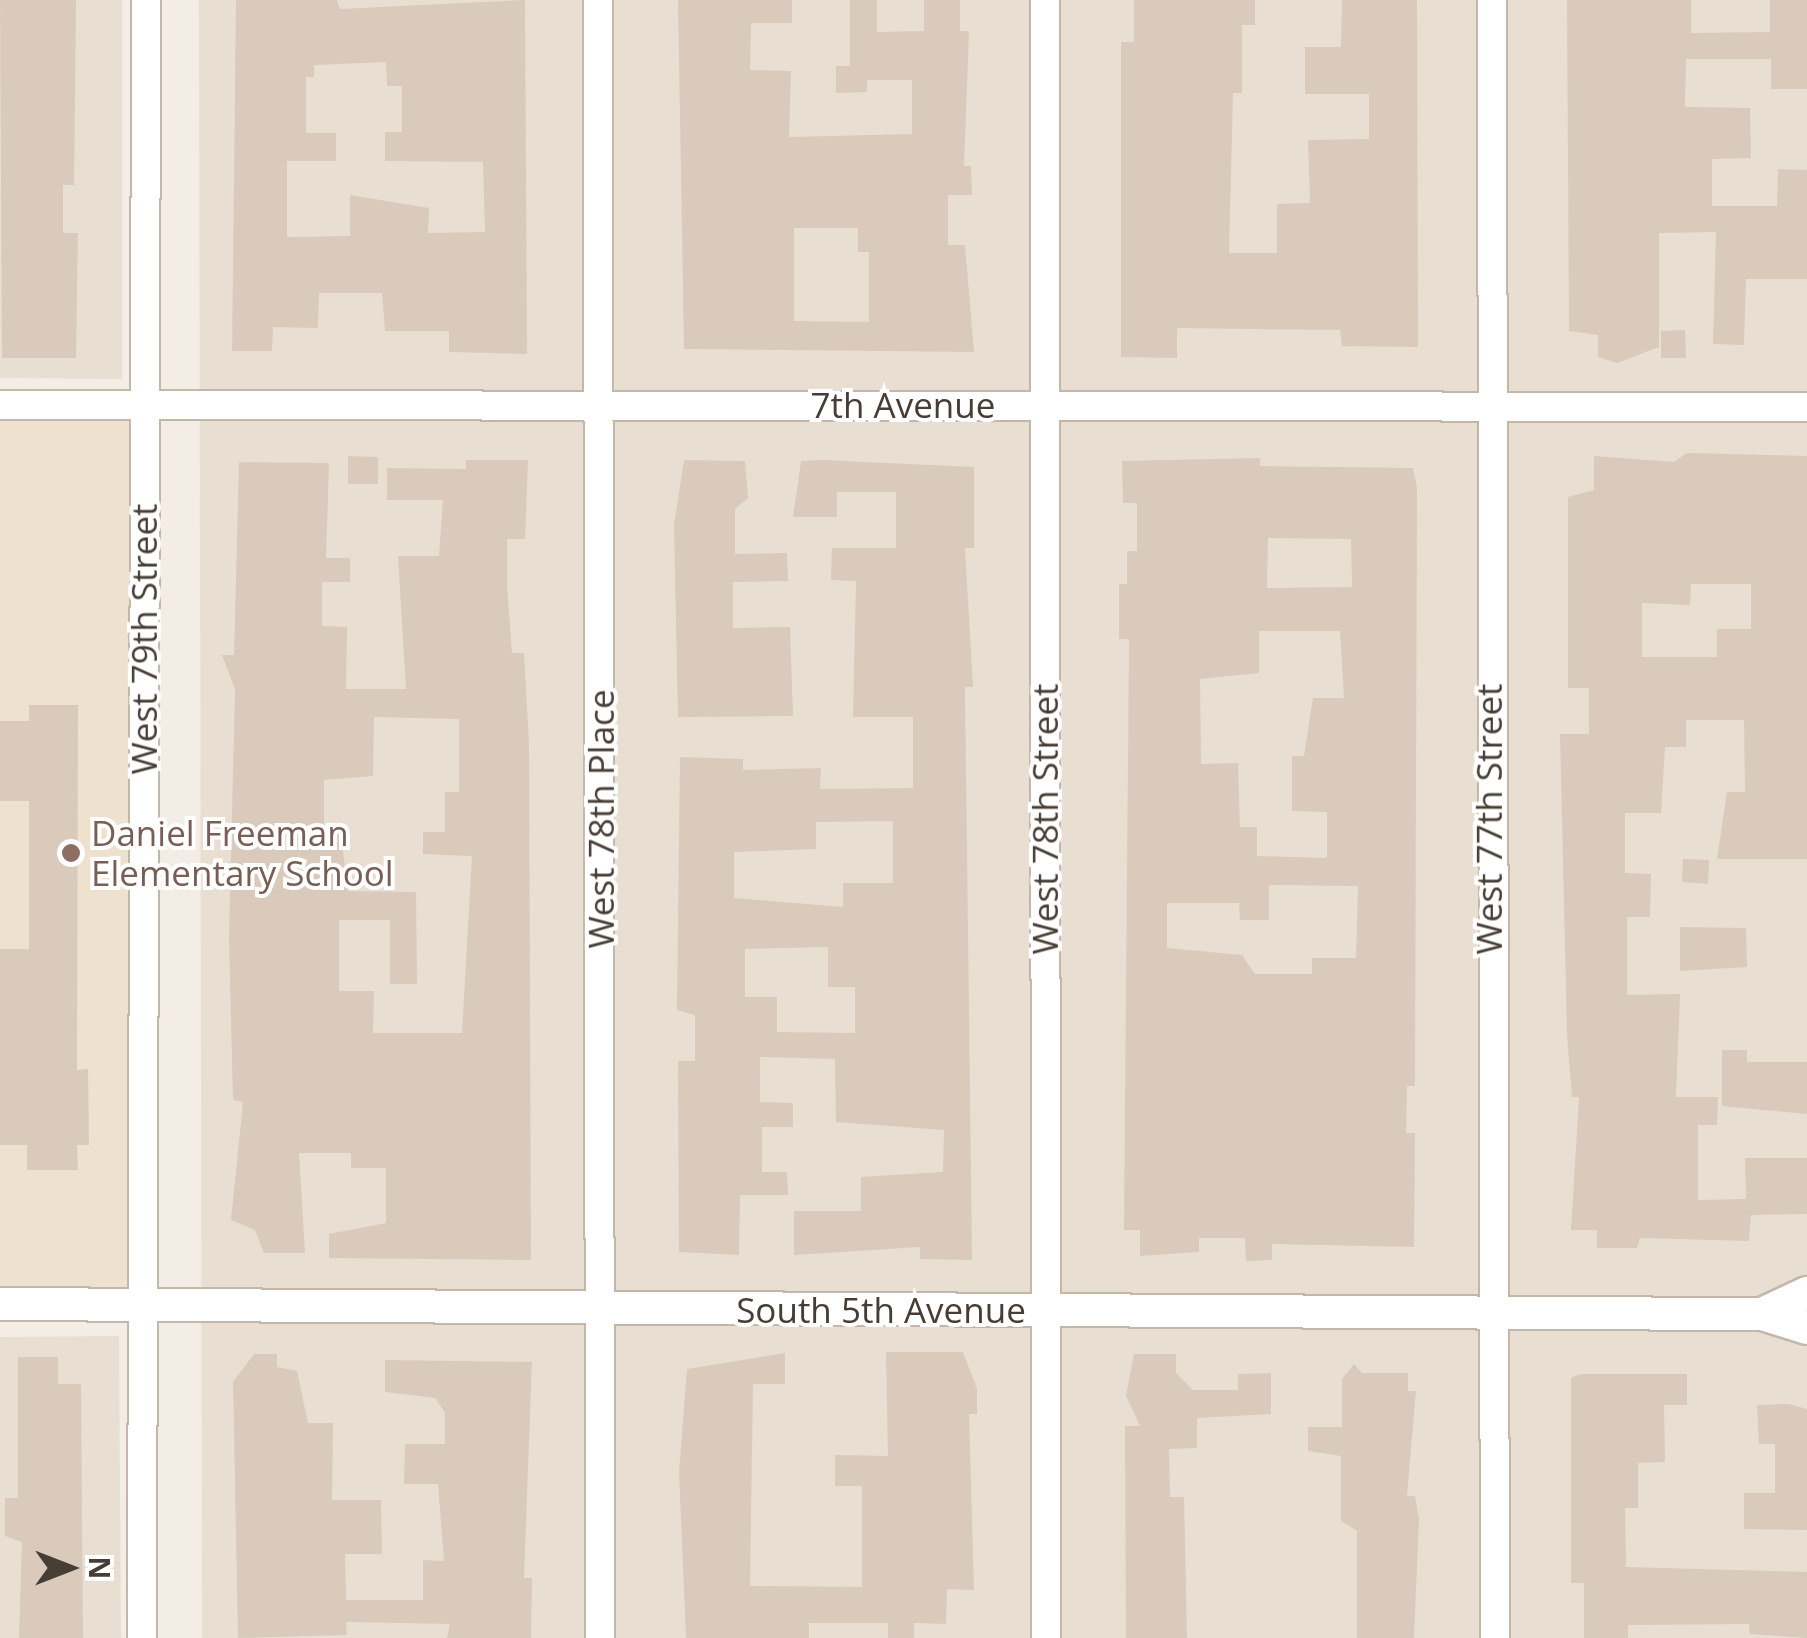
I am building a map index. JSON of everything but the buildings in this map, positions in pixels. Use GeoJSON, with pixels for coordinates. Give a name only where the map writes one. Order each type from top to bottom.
{"type":"FeatureCollection","features":[{"type":"Feature","properties":{"kind":"street","name":"West 79th Street"},"geometry":{"type":"LineString","coordinates":[[142,1638],[146,0]]}},
{"type":"Feature","properties":{"kind":"street","name":"West 78th Place"},"geometry":{"type":"LineString","coordinates":[[598,0],[602,408],[600,1638]]}},
{"type":"Feature","properties":{"kind":"street","name":"West 78th Street"},"geometry":{"type":"LineString","coordinates":[[1045,0],[1046,1638]]}},
{"type":"Feature","properties":{"kind":"street","name":"West 77th Street"},"geometry":{"type":"LineString","coordinates":[[1492,0],[1487,409],[1495,1638]]}},
{"type":"Feature","properties":{"kind":"street","name":"7th Avenue"},"geometry":{"type":"LineString","coordinates":[[0,405],[1807,407]]}},
{"type":"Feature","properties":{"kind":"street","name":"South 5th Avenue"},"geometry":{"type":"LineString","coordinates":[[1762,1314],[1807,1292]]}},
{"type":"Feature","properties":{"kind":"street","name":"South 5th Avenue"},"geometry":{"type":"LineString","coordinates":[[0,1304],[600,1311],[1762,1314],[1807,1328]]}},
{"type":"Feature","properties":{"kind":"shaded area"},"geometry":{"type":"Polygon","coordinates":[[[0,0],[122,0],[122,379],[0,378],[0,0]]]}},
{"type":"Feature","properties":{"kind":"shaded area"},"geometry":{"type":"Polygon","coordinates":[[[199,0],[1807,0],[1807,1638],[202,1638],[199,0]]]}},
{"type":"Feature","properties":{"kind":"shaded area","name":"Daniel Freeman Elementary School"},"geometry":{"type":"Polygon","coordinates":[[[145,404],[140,1305],[0,1307],[0,405],[145,404]]]}},
{"type":"Feature","properties":{"kind":"shaded area"},"geometry":{"type":"Polygon","coordinates":[[[119,1336],[121,1638],[0,1638],[0,1337],[119,1336]]]}},
{"type":"Feature","properties":{"kind":"place","name":"Daniel Freeman Elementary School"},"geometry":{"type":"Point","coordinates":[71,853]}}]}
